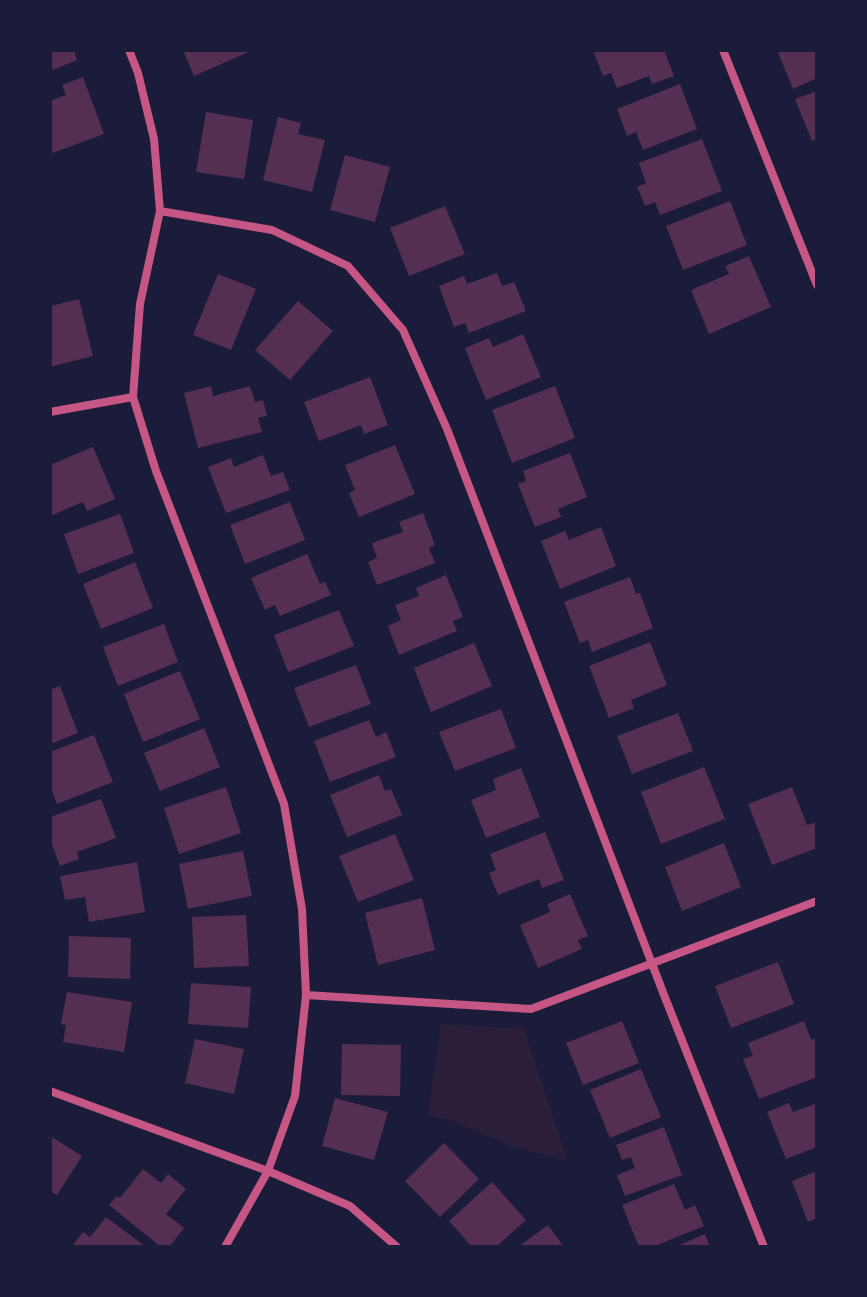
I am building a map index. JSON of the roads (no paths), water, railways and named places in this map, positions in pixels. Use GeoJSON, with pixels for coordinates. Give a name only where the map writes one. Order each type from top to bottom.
{"type":"FeatureCollection","features":[{"type":"Feature","properties":{"kind":"street"},"geometry":{"type":"LineString","coordinates":[[129,50],[138,73],[154,139],[160,211],[140,304],[133,397],[156,471],[284,804],[302,909],[306,995],[295,1096],[268,1171],[225,1247]]}},
{"type":"Feature","properties":{"kind":"street"},"geometry":{"type":"LineString","coordinates":[[723,50],[817,285]]}},
{"type":"Feature","properties":{"kind":"street"},"geometry":{"type":"LineString","coordinates":[[160,211],[272,230],[348,266],[403,330],[447,429],[764,1247]]}},
{"type":"Feature","properties":{"kind":"street"},"geometry":{"type":"LineString","coordinates":[[50,412],[133,397]]}},
{"type":"Feature","properties":{"kind":"street"},"geometry":{"type":"LineString","coordinates":[[306,995],[531,1009],[817,901]]}},
{"type":"Feature","properties":{"kind":"street"},"geometry":{"type":"LineString","coordinates":[[50,1091],[268,1171],[350,1206],[397,1247]]}}]}
